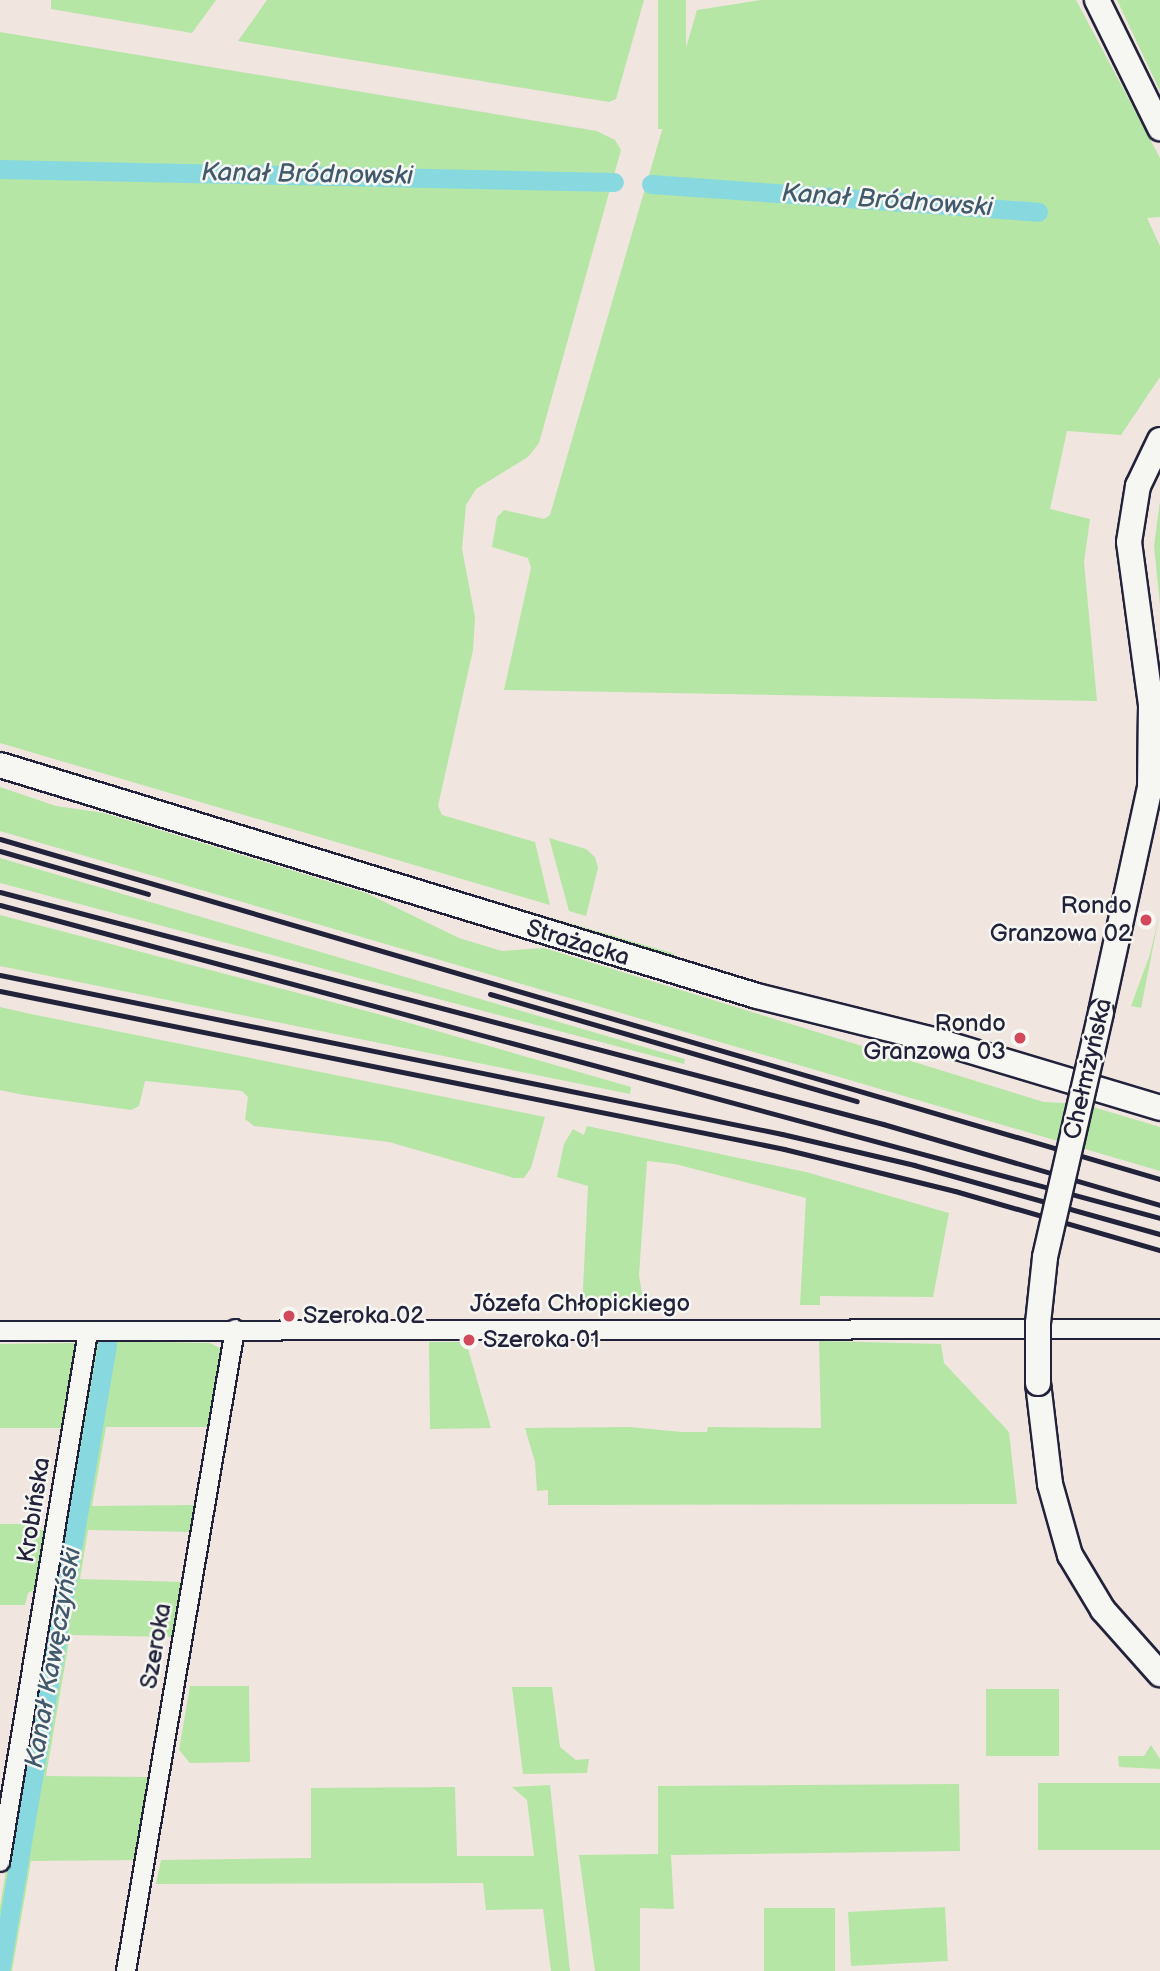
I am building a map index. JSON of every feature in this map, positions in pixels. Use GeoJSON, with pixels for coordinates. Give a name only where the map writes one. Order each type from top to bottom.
{"type":"FeatureCollection","features":[{"type":"Feature","properties":{"kind":"street"},"geometry":{"type":"LineString","coordinates":[[1100,7],[1160,128]]}},
{"type":"Feature","properties":{"kind":"street","name":"Chełmżyńska"},"geometry":{"type":"LineString","coordinates":[[1160,440],[1138,486],[1129,542],[1152,705],[1150,787],[1045,1256],[1038,1382],[1050,1484],[1070,1555],[1103,1610],[1160,1674]]}},
{"type":"Feature","properties":{"kind":"street","name":"Strażacka"},"geometry":{"type":"LineString","coordinates":[[0,765],[732,989],[848,1022],[934,1040],[1160,1108]]}},
{"type":"Feature","properties":{"kind":"street","name":"Szeroka"},"geometry":{"type":"LineString","coordinates":[[126,1971],[235,1329]]}},
{"type":"Feature","properties":{"kind":"street","name":"Józefa Chłopickiego"},"geometry":{"type":"LineString","coordinates":[[0,1331],[1160,1329]]}},
{"type":"Feature","properties":{"kind":"street","name":"Krobińska"},"geometry":{"type":"LineString","coordinates":[[0,1862],[88,1332]]}},
{"type":"Feature","properties":{"kind":"green space"},"geometry":{"type":"Polygon","coordinates":[[[51,0],[216,0],[192,33],[51,9],[51,0]]]}},
{"type":"Feature","properties":{"kind":"green space"},"geometry":{"type":"Polygon","coordinates":[[[267,0],[644,0],[616,99],[609,102],[238,41],[267,0]]]}},
{"type":"Feature","properties":{"kind":"green space"},"geometry":{"type":"Polygon","coordinates":[[[658,0],[686,0],[686,129],[658,129],[658,0]]]}},
{"type":"Feature","properties":{"kind":"green space"},"geometry":{"type":"Polygon","coordinates":[[[761,0],[1076,0],[1160,158],[1160,217],[1147,218],[1160,246],[1160,377],[1121,435],[1067,431],[1050,509],[1090,519],[1084,562],[1097,701],[504,690],[531,568],[528,558],[492,547],[497,517],[504,510],[544,519],[550,515],[697,10],[761,0]]]}},
{"type":"Feature","properties":{"kind":"green space"},"geometry":{"type":"Polygon","coordinates":[[[1117,0],[1160,0],[1160,91],[1117,0]]]}},
{"type":"Feature","properties":{"kind":"green space"},"geometry":{"type":"Polygon","coordinates":[[[0,32],[597,131],[615,140],[621,150],[539,443],[528,457],[476,489],[466,505],[462,549],[475,617],[473,650],[438,806],[442,815],[535,842],[550,905],[0,743],[0,32]]]}},
{"type":"Feature","properties":{"kind":"green space"},"geometry":{"type":"Polygon","coordinates":[[[1160,501],[1160,605],[1154,546],[1160,501]]]}},
{"type":"Feature","properties":{"kind":"green space"},"geometry":{"type":"Polygon","coordinates":[[[0,787],[56,806],[104,813],[366,893],[459,938],[502,951],[544,948],[1044,1102],[1083,1104],[1160,1127],[1160,1171],[0,831],[0,787]]]}},
{"type":"Feature","properties":{"kind":"green space"},"geometry":{"type":"Polygon","coordinates":[[[549,838],[586,849],[595,857],[598,868],[586,916],[569,911],[549,838]]]}},
{"type":"Feature","properties":{"kind":"green space"},"geometry":{"type":"Polygon","coordinates":[[[326,852],[672,953],[686,963],[326,852]]]}},
{"type":"Feature","properties":{"kind":"green space"},"geometry":{"type":"Polygon","coordinates":[[[0,858],[685,1059],[684,1064],[0,883],[0,858]]]}},
{"type":"Feature","properties":{"kind":"green space"},"geometry":{"type":"Polygon","coordinates":[[[1160,912],[1141,1008],[1131,1006],[1150,954],[1160,912]]]}},
{"type":"Feature","properties":{"kind":"green space"},"geometry":{"type":"Polygon","coordinates":[[[0,915],[378,1014],[631,1087],[630,1094],[0,966],[0,915]]]}},
{"type":"Feature","properties":{"kind":"green space"},"geometry":{"type":"Polygon","coordinates":[[[0,1007],[545,1117],[531,1168],[524,1178],[514,1178],[389,1142],[254,1126],[245,1119],[248,1097],[242,1091],[145,1081],[139,1106],[131,1110],[24,1095],[0,1090],[0,1007]]]}},
{"type":"Feature","properties":{"kind":"green space"},"geometry":{"type":"Polygon","coordinates":[[[587,1126],[806,1172],[949,1213],[933,1297],[820,1296],[820,1305],[800,1305],[806,1198],[675,1164],[647,1161],[639,1275],[644,1307],[582,1309],[588,1186],[557,1177],[564,1144],[573,1129],[584,1135],[587,1126]]]}},
{"type":"Feature","properties":{"kind":"green space"},"geometry":{"type":"Polygon","coordinates":[[[93,1341],[210,1343],[223,1350],[209,1427],[106,1427],[92,1506],[195,1505],[192,1532],[88,1530],[80,1579],[183,1582],[175,1637],[70,1635],[46,1776],[150,1777],[136,1860],[31,1861],[12,1971],[0,1971],[0,1907],[93,1341]]]}},
{"type":"Feature","properties":{"kind":"green space"},"geometry":{"type":"Polygon","coordinates":[[[819,1341],[941,1344],[944,1363],[1009,1432],[1017,1504],[548,1505],[548,1490],[537,1491],[535,1462],[525,1428],[630,1427],[707,1432],[708,1427],[821,1428],[819,1341]]]}},
{"type":"Feature","properties":{"kind":"green space"},"geometry":{"type":"Polygon","coordinates":[[[429,1342],[466,1342],[491,1428],[430,1429],[429,1342]]]}},
{"type":"Feature","properties":{"kind":"green space"},"geometry":{"type":"Polygon","coordinates":[[[75,1343],[63,1428],[0,1428],[0,1344],[75,1343]]]}},
{"type":"Feature","properties":{"kind":"green space"},"geometry":{"type":"Polygon","coordinates":[[[0,1524],[36,1524],[35,1530],[44,1530],[35,1589],[28,1593],[25,1605],[0,1605],[0,1524]]]}},
{"type":"Feature","properties":{"kind":"green space"},"geometry":{"type":"Polygon","coordinates":[[[190,1686],[249,1686],[250,1762],[190,1763],[179,1750],[190,1686]]]}},
{"type":"Feature","properties":{"kind":"green space"},"geometry":{"type":"Polygon","coordinates":[[[512,1687],[552,1687],[560,1747],[576,1760],[589,1759],[587,1773],[523,1774],[512,1687]]]}},
{"type":"Feature","properties":{"kind":"green space"},"geometry":{"type":"Polygon","coordinates":[[[986,1689],[1059,1689],[1059,1756],[986,1756],[986,1689]]]}},
{"type":"Feature","properties":{"kind":"green space"},"geometry":{"type":"Polygon","coordinates":[[[1151,1745],[1160,1759],[1160,1769],[1119,1767],[1118,1756],[1144,1756],[1151,1745]]]}},
{"type":"Feature","properties":{"kind":"green space"},"geometry":{"type":"Polygon","coordinates":[[[1038,1783],[1160,1783],[1160,1850],[1038,1850],[1038,1783]]]}},
{"type":"Feature","properties":{"kind":"green space"},"geometry":{"type":"Polygon","coordinates":[[[959,1784],[960,1851],[671,1855],[674,1909],[640,1908],[640,1971],[595,1971],[579,1855],[658,1854],[658,1786],[959,1784]]]}},
{"type":"Feature","properties":{"kind":"green space"},"geometry":{"type":"Polygon","coordinates":[[[550,1785],[570,1971],[551,1971],[543,1909],[486,1910],[483,1883],[156,1884],[161,1860],[311,1858],[311,1788],[455,1787],[457,1856],[534,1856],[527,1800],[512,1787],[550,1785]]]}},
{"type":"Feature","properties":{"kind":"green space"},"geometry":{"type":"Polygon","coordinates":[[[945,1907],[948,1961],[851,1966],[848,1912],[945,1907]]]}},
{"type":"Feature","properties":{"kind":"green space"},"geometry":{"type":"Polygon","coordinates":[[[764,1908],[835,1908],[835,1971],[764,1971],[764,1908]]]}},
{"type":"Feature","properties":{"kind":"waterway","name":"Kanał Bródnowski"},"geometry":{"type":"LineString","coordinates":[[0,169],[614,182]]}},
{"type":"Feature","properties":{"kind":"waterway","name":"Kanał Bródnowski"},"geometry":{"type":"LineString","coordinates":[[651,184],[1038,212]]}},
{"type":"Feature","properties":{"kind":"waterway","name":"Kanał Kawęczyński"},"geometry":{"type":"LineString","coordinates":[[0,1971],[107,1345]]}},
{"type":"Feature","properties":{"kind":"railway"},"geometry":{"type":"LineString","coordinates":[[0,839],[1160,1179]]}},
{"type":"Feature","properties":{"kind":"railway"},"geometry":{"type":"LineString","coordinates":[[0,851],[148,894]]}},
{"type":"Feature","properties":{"kind":"railway"},"geometry":{"type":"LineString","coordinates":[[0,892],[883,1124],[1160,1205]]}},
{"type":"Feature","properties":{"kind":"railway"},"geometry":{"type":"LineString","coordinates":[[0,905],[1160,1218]]}},
{"type":"Feature","properties":{"kind":"railway"},"geometry":{"type":"LineString","coordinates":[[0,975],[782,1134],[914,1165],[1160,1234]]}},
{"type":"Feature","properties":{"kind":"railway"},"geometry":{"type":"LineString","coordinates":[[0,991],[784,1149],[955,1191],[1160,1250]]}},
{"type":"Feature","properties":{"kind":"railway"},"geometry":{"type":"LineString","coordinates":[[490,994],[857,1101]]}},
{"type":"Feature","properties":{"kind":"place","name":"Rondo Granzowa 02"},"geometry":{"type":"Point","coordinates":[1146,920]}},
{"type":"Feature","properties":{"kind":"place","name":"Rondo Granzowa 03"},"geometry":{"type":"Point","coordinates":[1020,1038]}},
{"type":"Feature","properties":{"kind":"place","name":"Szeroka 02"},"geometry":{"type":"Point","coordinates":[289,1316]}},
{"type":"Feature","properties":{"kind":"place","name":"Szeroka 01"},"geometry":{"type":"Point","coordinates":[469,1340]}}]}
